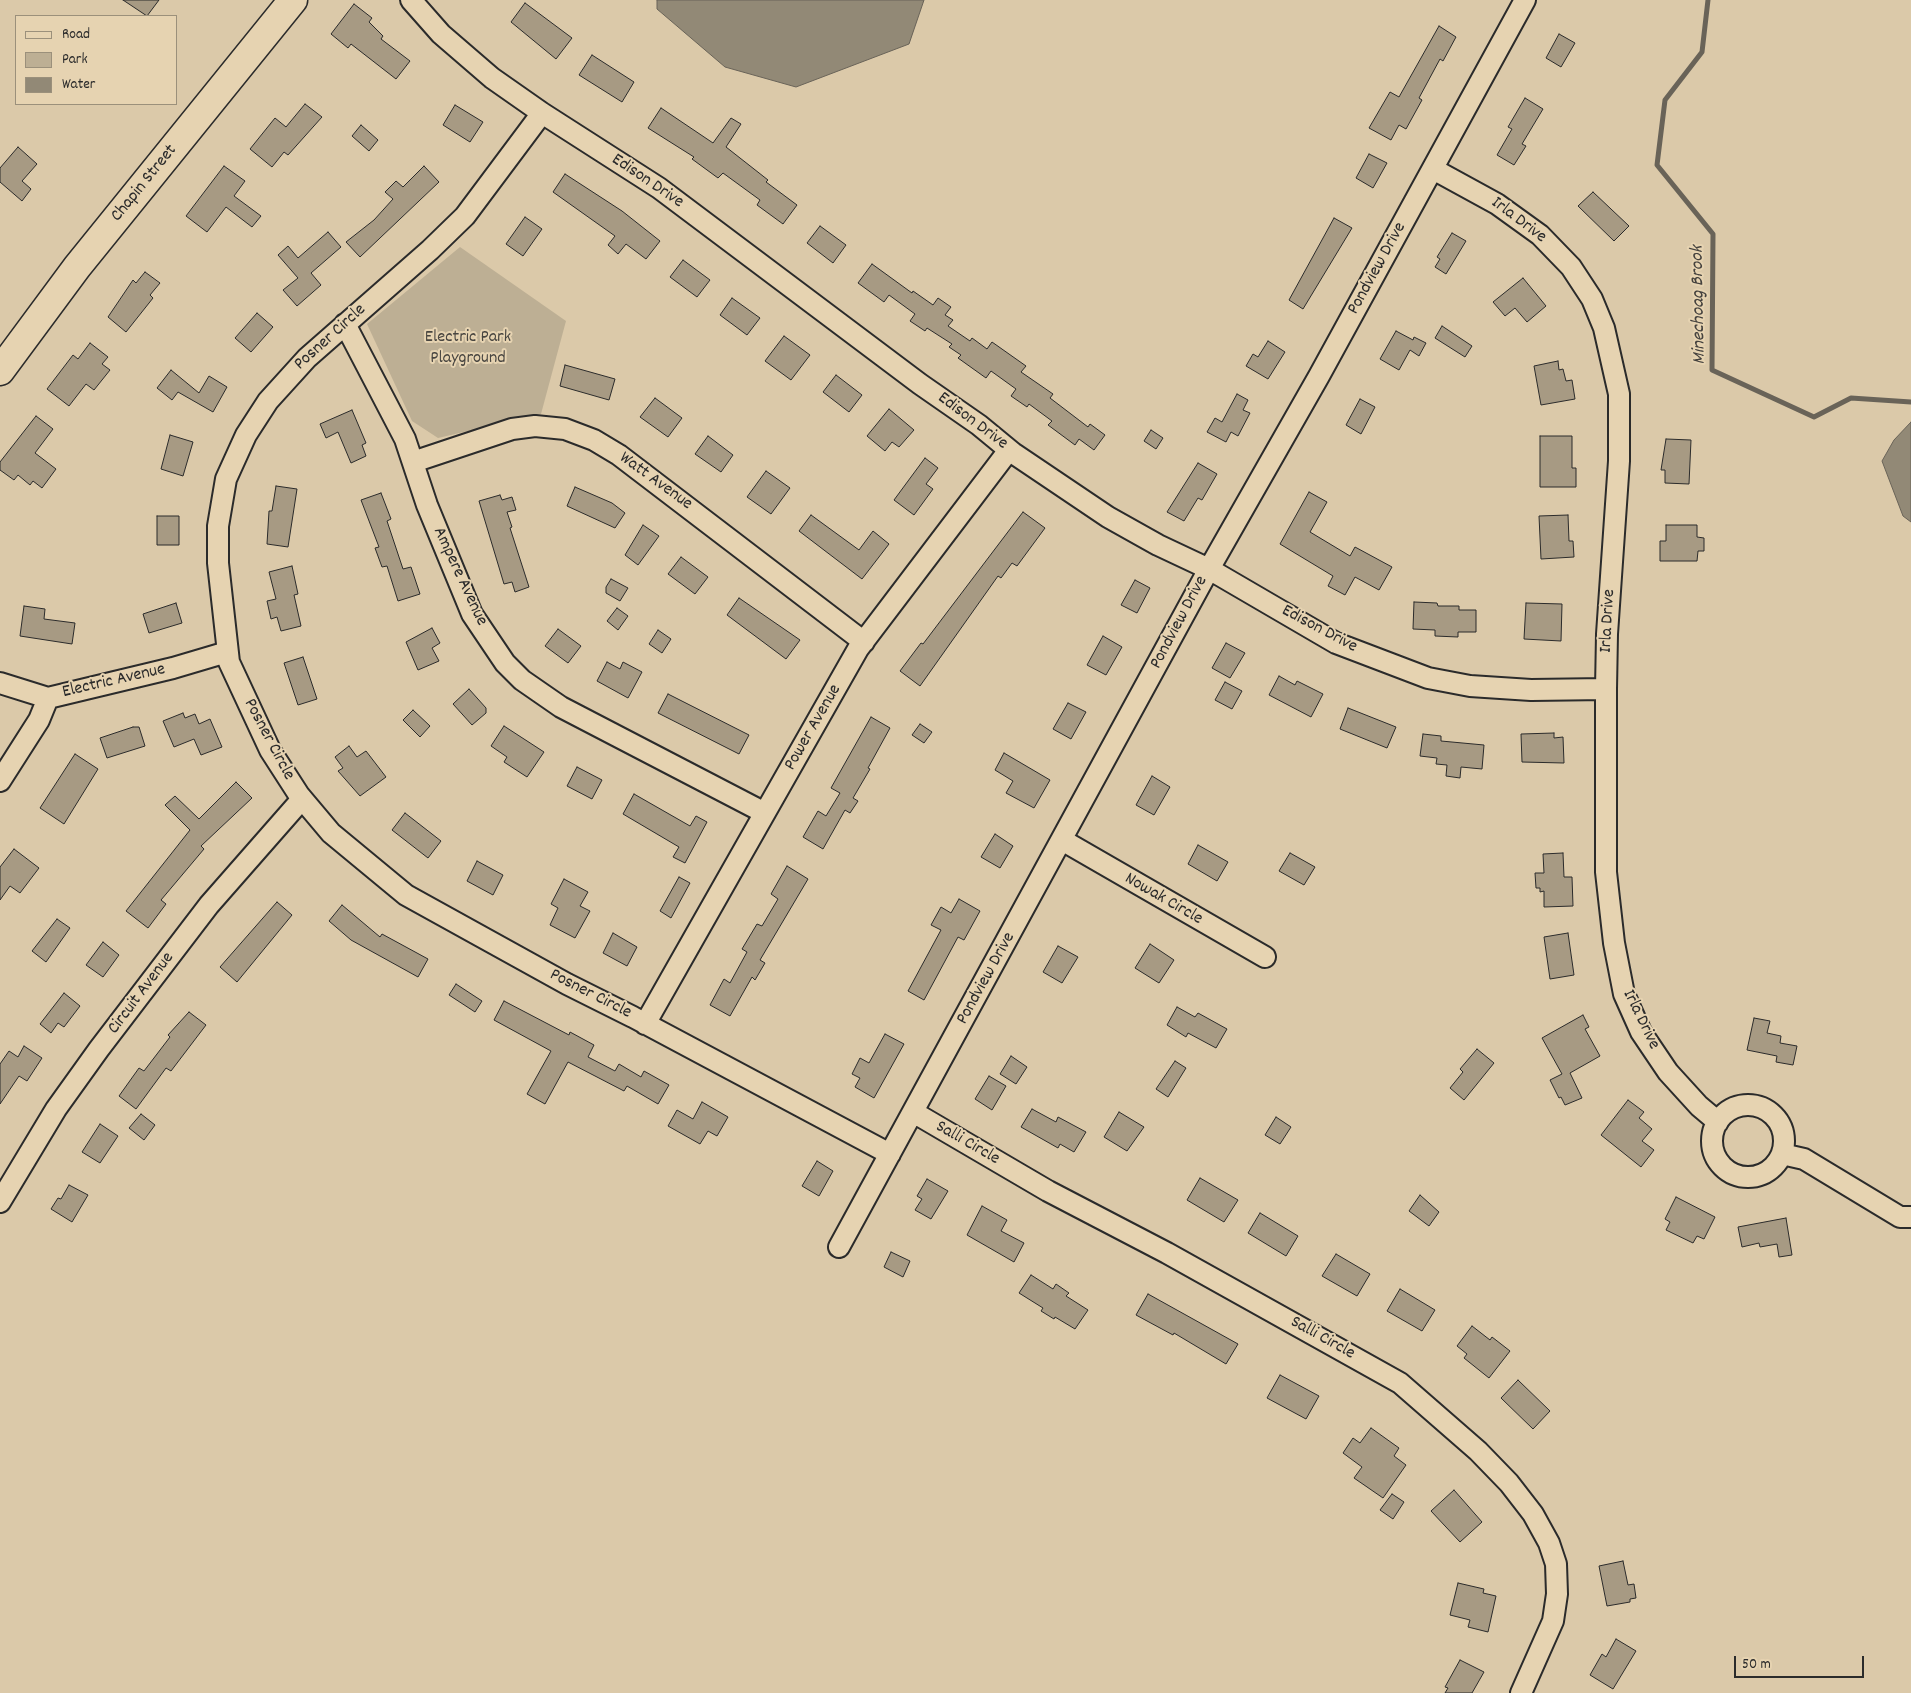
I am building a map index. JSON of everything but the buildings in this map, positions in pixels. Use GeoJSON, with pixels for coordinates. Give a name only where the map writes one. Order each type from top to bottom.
{"type":"FeatureCollection","features":[{"type":"Feature","properties":{"kind":"main road","name":"Chapin Street"},"geometry":{"type":"LineString","coordinates":[[0,371],[77,267],[293,0]]}},
{"type":"Feature","properties":{"kind":"street","name":"Edison Drive"},"geometry":{"type":"LineString","coordinates":[[411,0],[455,46],[492,78],[542,113],[659,188],[1009,450],[1108,517],[1158,545],[1209,569],[1336,643],[1428,678],[1470,686],[1513,689],[1606,688]]}},
{"type":"Feature","properties":{"kind":"street","name":"Pondview Drive"},"geometry":{"type":"LineString","coordinates":[[839,1247],[1209,569],[1433,169],[1524,0]]}},
{"type":"Feature","properties":{"kind":"street","name":"Posner Circle"},"geometry":{"type":"LineString","coordinates":[[542,113],[465,216],[430,250],[307,358],[268,401],[246,435],[226,479],[219,509],[217,542],[227,652],[236,681],[270,750],[302,799],[331,833],[406,895],[567,984],[890,1154]]}},
{"type":"Feature","properties":{"kind":"street","name":"Irla Drive"},"geometry":{"type":"LineString","coordinates":[[1433,169],[1498,204],[1540,235],[1571,267],[1592,299],[1604,328],[1619,394],[1619,461],[1607,634],[1606,688],[1606,872],[1614,943],[1624,994],[1641,1032],[1668,1072],[1699,1106],[1718,1122]]}},
{"type":"Feature","properties":{"kind":"street","name":"Ampere Avenue"},"geometry":{"type":"LineString","coordinates":[[345,324],[405,439],[427,504],[472,614],[511,669],[538,692],[585,721],[765,814]]}},
{"type":"Feature","properties":{"kind":"street","name":"Watt Avenue"},"geometry":{"type":"LineString","coordinates":[[413,462],[512,429],[535,426],[565,429],[594,440],[619,455],[864,642]]}},
{"type":"Feature","properties":{"kind":"street","name":"Power Avenue"},"geometry":{"type":"LineString","coordinates":[[645,1024],[864,642],[1009,450]]}},
{"type":"Feature","properties":{"kind":"street","name":"Electric Avenue"},"geometry":{"type":"LineString","coordinates":[[0,683],[48,698],[173,668],[227,652]]}},
{"type":"Feature","properties":{"kind":"street"},"geometry":{"type":"LineString","coordinates":[[0,781],[39,720],[48,698]]}},
{"type":"Feature","properties":{"kind":"street","name":"Circuit Avenue"},"geometry":{"type":"LineString","coordinates":[[0,1202],[56,1109],[100,1049],[209,905],[302,799]]}},
{"type":"Feature","properties":{"kind":"street","name":"Nowak Circle"},"geometry":{"type":"LineString","coordinates":[[1062,840],[1265,958]]}},
{"type":"Feature","properties":{"kind":"street"},"geometry":{"type":"LineString","coordinates":[[1750,1105],[1768,1111],[1781,1126],[1784,1135],[1782,1154],[1770,1169],[1762,1174],[1753,1177],[1734,1174],[1720,1164],[1713,1148],[1712,1139],[1718,1122],[1732,1109],[1741,1106],[1750,1105]]}},
{"type":"Feature","properties":{"kind":"street","name":"Salli Circle"},"geometry":{"type":"LineString","coordinates":[[913,1112],[1048,1192],[1167,1253],[1400,1383],[1478,1451],[1509,1483],[1532,1514],[1549,1543],[1556,1564],[1557,1594],[1553,1621],[1521,1693]]}},
{"type":"Feature","properties":{"kind":"street"},"geometry":{"type":"LineString","coordinates":[[1782,1154],[1804,1159],[1900,1217],[1911,1217]]}},
{"type":"Feature","properties":{"kind":"green space","name":"Electric Park Playground"},"geometry":{"type":"Polygon","coordinates":[[[460,247],[566,321],[541,414],[438,438],[412,421],[367,324],[460,247]]]}},
{"type":"Feature","properties":{"kind":"water"},"geometry":{"type":"Polygon","coordinates":[[[657,0],[924,0],[909,44],[796,87],[725,67],[657,9],[657,0]]]}},
{"type":"Feature","properties":{"kind":"water"},"geometry":{"type":"Polygon","coordinates":[[[1911,422],[1911,522],[1903,516],[1882,461],[1894,440],[1911,422]]]}},
{"type":"Feature","properties":{"kind":"waterway","name":"Minechoag Brook"},"geometry":{"type":"LineString","coordinates":[[1708,0],[1702,52],[1665,100],[1657,165],[1713,234],[1712,370],[1814,417],[1851,398],[1911,402]]}}]}
